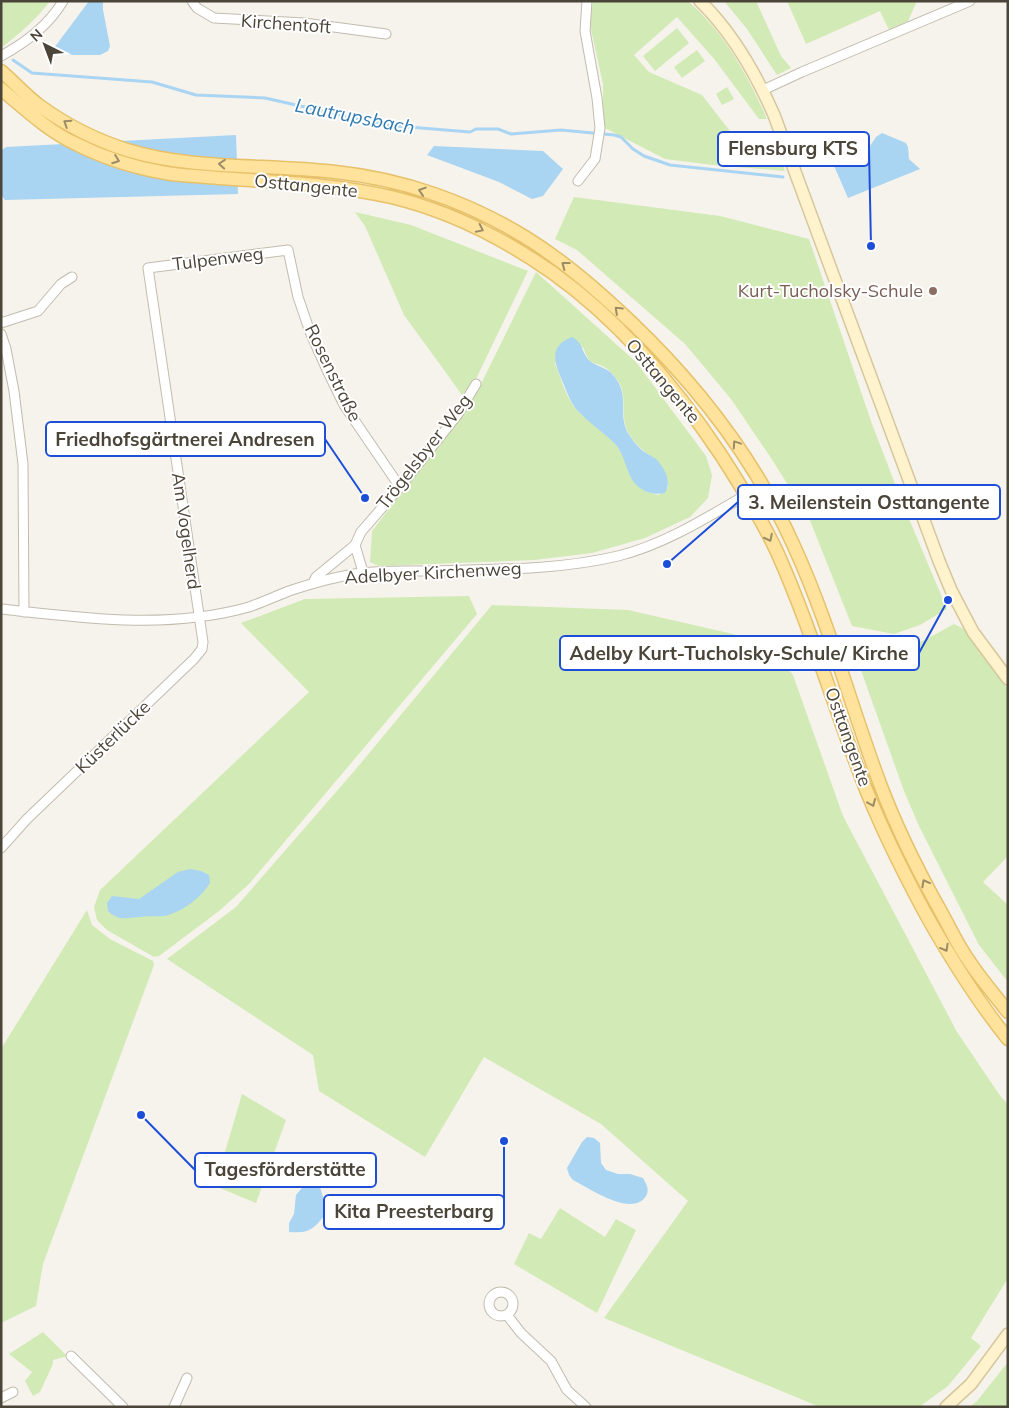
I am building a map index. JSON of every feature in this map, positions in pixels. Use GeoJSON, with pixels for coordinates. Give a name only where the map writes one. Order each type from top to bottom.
{"type":"FeatureCollection","features":[{"type":"Feature","properties":{"kind":"main road","name":"Osttangente"},"geometry":{"type":"LineString","coordinates":[[1,71],[40,106],[80,131],[128,150],[169,160],[338,172],[396,183],[449,200],[487,216],[525,237],[565,264],[603,296],[655,345],[719,418],[764,485],[793,544],[825,621],[881,786],[911,858],[966,958],[1008,1012]]}},
{"type":"Feature","properties":{"kind":"main road","name":"Osttangente"},"geometry":{"type":"LineString","coordinates":[[1,89],[31,114],[71,142],[121,162],[167,173],[334,186],[392,197],[446,214],[482,230],[516,249],[556,276],[593,306],[665,378],[704,429],[747,494],[776,550],[807,624],[866,790],[898,864],[955,966],[1008,1039]]}},
{"type":"Feature","properties":{"kind":"street"},"geometry":{"type":"LineString","coordinates":[[1,56],[27,40],[46,23],[63,1]]}},
{"type":"Feature","properties":{"kind":"street","name":"Kirchentoft"},"geometry":{"type":"LineString","coordinates":[[192,1],[197,8],[214,18],[304,23],[386,34]]}},
{"type":"Feature","properties":{"kind":"street"},"geometry":{"type":"LineString","coordinates":[[578,181],[595,159],[600,128],[586,31],[588,1]]}},
{"type":"Feature","properties":{"kind":"street"},"geometry":{"type":"LineString","coordinates":[[700,1],[730,35],[763,90],[951,590],[973,632],[1008,679]]}},
{"type":"Feature","properties":{"kind":"street"},"geometry":{"type":"LineString","coordinates":[[763,90],[970,1]]}},
{"type":"Feature","properties":{"kind":"street","name":"Tulpenweg"},"geometry":{"type":"LineString","coordinates":[[148,268],[288,250]]}},
{"type":"Feature","properties":{"kind":"street","name":"Rosenstraße"},"geometry":{"type":"LineString","coordinates":[[288,250],[298,297],[310,332],[327,370],[344,405],[400,486]]}},
{"type":"Feature","properties":{"kind":"street","name":"Am Vogelherd"},"geometry":{"type":"LineString","coordinates":[[148,268],[199,617]]}},
{"type":"Feature","properties":{"kind":"street"},"geometry":{"type":"LineString","coordinates":[[1,323],[38,311],[61,284],[72,277]]}},
{"type":"Feature","properties":{"kind":"street"},"geometry":{"type":"LineString","coordinates":[[1,334],[6,349],[14,391],[23,464],[24,612]]}},
{"type":"Feature","properties":{"kind":"street","name":"Trögelsbyer Weg"},"geometry":{"type":"LineString","coordinates":[[313,583],[316,577],[355,545],[361,532],[458,414],[476,384]]}},
{"type":"Feature","properties":{"kind":"street","name":"Adelbyer Kirchenweg"},"geometry":{"type":"LineString","coordinates":[[1,609],[142,621],[170,621],[249,606],[313,583],[363,572],[547,567],[604,559],[645,547],[677,534],[764,485]]}},
{"type":"Feature","properties":{"kind":"street"},"geometry":{"type":"LineString","coordinates":[[355,545],[363,572]]}},
{"type":"Feature","properties":{"kind":"street","name":"Küsterlücke"},"geometry":{"type":"LineString","coordinates":[[1,848],[27,819],[194,659],[202,649],[203,642],[199,617]]}},
{"type":"Feature","properties":{"kind":"street"},"geometry":{"type":"LineString","coordinates":[[507,1315],[521,1333],[551,1361],[568,1390],[586,1407]]}},
{"type":"Feature","properties":{"kind":"street"},"geometry":{"type":"LineString","coordinates":[[946,1407],[971,1384],[1008,1334]]}},
{"type":"Feature","properties":{"kind":"street"},"geometry":{"type":"LineString","coordinates":[[71,1356],[123,1407]]}},
{"type":"Feature","properties":{"kind":"street"},"geometry":{"type":"LineString","coordinates":[[174,1407],[187,1378]]}},
{"type":"Feature","properties":{"kind":"street"},"geometry":{"type":"LineString","coordinates":[[1,1398],[13,1392]]}},
{"type":"Feature","properties":{"kind":"green space"},"geometry":{"type":"Polygon","coordinates":[[[1,1],[50,1],[27,26],[1,48],[1,1]]]}},
{"type":"Feature","properties":{"kind":"green space"},"geometry":{"type":"Polygon","coordinates":[[[593,1],[688,1],[713,26],[724,41],[752,87],[767,119],[759,119],[715,60],[677,17],[634,55],[649,72],[702,95],[733,135],[772,134],[785,171],[665,159],[603,127],[603,84],[590,25],[593,1]]]}},
{"type":"Feature","properties":{"kind":"green space"},"geometry":{"type":"Polygon","coordinates":[[[724,1],[756,1],[781,56],[791,68],[777,75],[747,29],[724,1]]]}},
{"type":"Feature","properties":{"kind":"green space"},"geometry":{"type":"Polygon","coordinates":[[[787,1],[917,1],[908,21],[889,30],[880,11],[806,44],[787,1]]]}},
{"type":"Feature","properties":{"kind":"green space"},"geometry":{"type":"Polygon","coordinates":[[[677,28],[689,43],[655,71],[643,56],[677,28]]]}},
{"type":"Feature","properties":{"kind":"green space"},"geometry":{"type":"Polygon","coordinates":[[[697,50],[705,61],[682,78],[674,67],[697,50]]]}},
{"type":"Feature","properties":{"kind":"green space"},"geometry":{"type":"Polygon","coordinates":[[[727,87],[734,99],[722,105],[716,94],[727,87]]]}},
{"type":"Feature","properties":{"kind":"green space"},"geometry":{"type":"Polygon","coordinates":[[[574,197],[720,216],[809,239],[872,424],[904,507],[947,609],[920,625],[894,634],[852,626],[809,518],[731,399],[685,344],[577,250],[555,239],[574,197]]]}},
{"type":"Feature","properties":{"kind":"green space"},"geometry":{"type":"Polygon","coordinates":[[[355,212],[411,225],[528,271],[465,399],[404,315],[365,226],[355,212]]]}},
{"type":"Feature","properties":{"kind":"green space"},"geometry":{"type":"Polygon","coordinates":[[[536,272],[636,362],[706,456],[712,475],[708,498],[690,517],[645,538],[592,553],[534,560],[379,566],[370,562],[372,531],[469,405],[536,272]],[[583,347],[555,363],[567,395],[578,411],[616,445],[622,453],[632,476],[641,488],[659,495],[668,488],[667,478],[658,463],[638,445],[627,430],[624,418],[623,393],[618,381],[608,370],[590,361],[583,347]]]}},
{"type":"Feature","properties":{"kind":"green space"},"geometry":{"type":"Polygon","coordinates":[[[469,596],[477,614],[249,884],[219,911],[159,956],[154,957],[107,930],[97,920],[94,907],[100,890],[309,692],[241,623],[305,599],[469,596]]]}},
{"type":"Feature","properties":{"kind":"green space"},"geometry":{"type":"Polygon","coordinates":[[[492,605],[628,610],[733,634],[770,648],[793,675],[843,816],[957,1032],[1001,1097],[1008,1104],[1008,1278],[971,1338],[981,1346],[948,1386],[919,1407],[820,1407],[604,1318],[688,1201],[601,1124],[484,1057],[425,1157],[319,1091],[313,1055],[167,959],[236,907],[356,769],[492,605]]]}},
{"type":"Feature","properties":{"kind":"green space"},"geometry":{"type":"Polygon","coordinates":[[[954,624],[964,629],[1008,689],[1008,856],[983,882],[1008,905],[1008,982],[979,945],[919,826],[904,791],[852,645],[890,652],[925,640],[954,624]]]}},
{"type":"Feature","properties":{"kind":"green space"},"geometry":{"type":"Polygon","coordinates":[[[87,910],[92,925],[110,939],[153,961],[154,965],[43,1264],[36,1306],[1,1323],[1,1049],[87,910]]]}},
{"type":"Feature","properties":{"kind":"green space"},"geometry":{"type":"Polygon","coordinates":[[[242,1094],[286,1120],[256,1203],[215,1186],[242,1094]]]}},
{"type":"Feature","properties":{"kind":"green space"},"geometry":{"type":"Polygon","coordinates":[[[560,1208],[605,1237],[616,1219],[636,1230],[597,1313],[514,1264],[529,1233],[541,1239],[560,1208]]]}},
{"type":"Feature","properties":{"kind":"green space"},"geometry":{"type":"Polygon","coordinates":[[[43,1332],[67,1356],[53,1360],[53,1364],[40,1392],[33,1396],[25,1381],[32,1372],[9,1354],[43,1332]]]}},
{"type":"Feature","properties":{"kind":"green space"},"geometry":{"type":"Polygon","coordinates":[[[1008,1362],[1008,1407],[970,1407],[977,1401],[1008,1362]]]}},
{"type":"Feature","properties":{"kind":"water"},"geometry":{"type":"Polygon","coordinates":[[[89,1],[103,1],[110,46],[108,51],[100,55],[56,55],[54,48],[89,1]]]}},
{"type":"Feature","properties":{"kind":"water"},"geometry":{"type":"Polygon","coordinates":[[[882,133],[906,143],[909,159],[920,169],[848,198],[825,145],[829,140],[835,141],[842,163],[850,167],[868,149],[876,137],[882,133]]]}},
{"type":"Feature","properties":{"kind":"water"},"geometry":{"type":"Polygon","coordinates":[[[236,135],[238,194],[5,200],[2,196],[1,154],[2,150],[6,147],[236,135]]]}},
{"type":"Feature","properties":{"kind":"water"},"geometry":{"type":"Polygon","coordinates":[[[434,146],[543,151],[563,169],[543,196],[532,199],[499,182],[427,155],[434,146]]]}},
{"type":"Feature","properties":{"kind":"water"},"geometry":{"type":"Polygon","coordinates":[[[572,337],[576,339],[590,361],[608,370],[618,382],[623,397],[625,426],[639,447],[656,459],[662,467],[668,480],[665,493],[649,492],[635,484],[620,450],[607,436],[583,416],[572,403],[558,371],[555,358],[559,346],[572,337]]]}},
{"type":"Feature","properties":{"kind":"water"},"geometry":{"type":"Polygon","coordinates":[[[190,869],[209,875],[210,883],[203,893],[177,912],[164,916],[119,918],[108,911],[107,903],[112,896],[139,899],[178,872],[190,869]]]}},
{"type":"Feature","properties":{"kind":"water"},"geometry":{"type":"Polygon","coordinates":[[[587,1137],[594,1138],[600,1143],[601,1163],[606,1170],[643,1178],[648,1191],[640,1202],[631,1204],[621,1203],[573,1180],[567,1168],[587,1137]]]}},
{"type":"Feature","properties":{"kind":"water"},"geometry":{"type":"Polygon","coordinates":[[[307,1182],[320,1187],[327,1212],[311,1229],[302,1232],[289,1232],[289,1223],[294,1214],[296,1195],[307,1182]]]}},
{"type":"Feature","properties":{"kind":"waterway","name":"Lautrupsbach"},"geometry":{"type":"LineString","coordinates":[[13,60],[32,73],[152,82],[196,95],[265,98],[384,125],[470,132],[476,129],[498,129],[511,134],[561,130],[614,135],[621,137],[633,149],[644,156],[670,165],[783,177]]}},
{"type":"Feature","properties":{"kind":"place","name":"Flensburg KTS"},"geometry":{"type":"Point","coordinates":[871,246]}},
{"type":"Feature","properties":{"kind":"place","name":"Kurt-Tucholsky-Schule"},"geometry":{"type":"Point","coordinates":[933,291]}},
{"type":"Feature","properties":{"kind":"place","name":"Friedhofsgärtnerei Andresen"},"geometry":{"type":"Point","coordinates":[365,498]}},
{"type":"Feature","properties":{"kind":"place","name":"3. Meilenstein Osttangente"},"geometry":{"type":"Point","coordinates":[667,564]}},
{"type":"Feature","properties":{"kind":"place","name":"Adelby Kurt-Tucholsky-Schule/ Kirche"},"geometry":{"type":"Point","coordinates":[948,600]}},
{"type":"Feature","properties":{"kind":"place","name":"Tagesförderstätte"},"geometry":{"type":"Point","coordinates":[141,1115]}},
{"type":"Feature","properties":{"kind":"place","name":"Kita Preesterbarg"},"geometry":{"type":"Point","coordinates":[504,1141]}}]}
